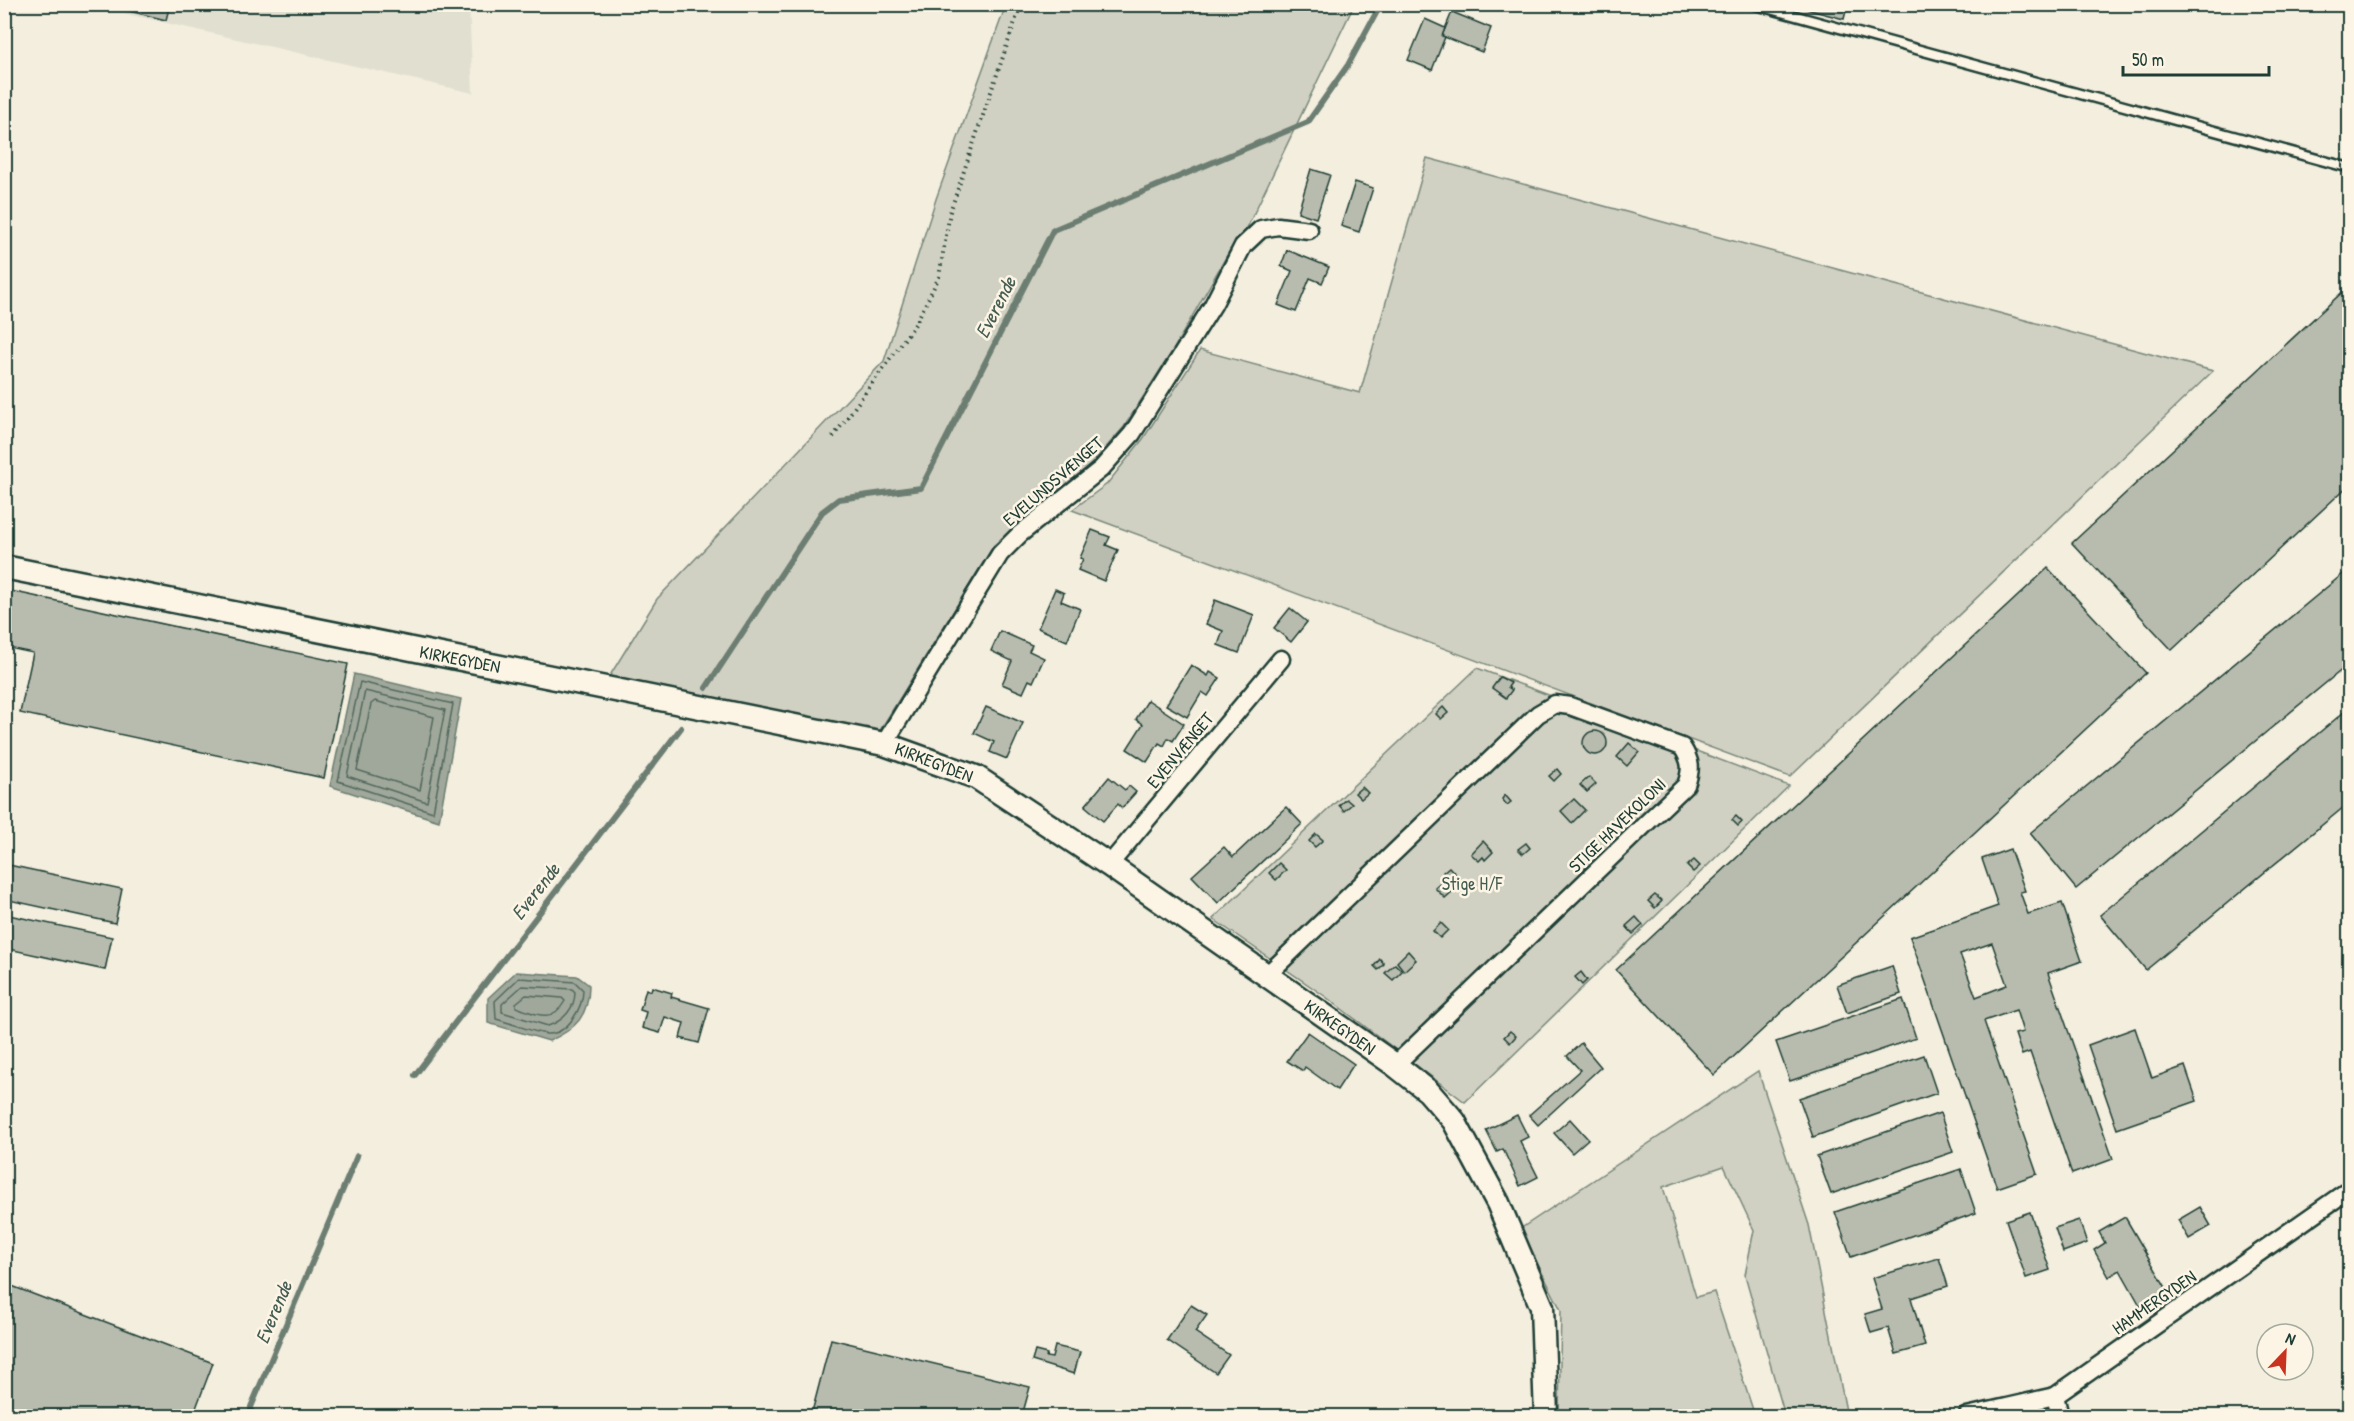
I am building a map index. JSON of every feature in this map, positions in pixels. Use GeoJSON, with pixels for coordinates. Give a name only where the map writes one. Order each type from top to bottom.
{"type":"FeatureCollection","features":[{"type":"Feature","properties":{"kind":"street","name":"EVELUNDSVÆNGET"},"geometry":{"type":"LineString","coordinates":[[884,744],[1000,554],[1020,534],[1101,469],[1132,434],[1212,305],[1242,246],[1261,229],[1278,226],[1309,230]]}},
{"type":"Feature","properties":{"kind":"street","name":"KIRKEGYDEN"},"geometry":{"type":"LineString","coordinates":[[4,567],[884,744],[976,777],[1109,865],[1395,1065],[1428,1091],[1454,1121],[1476,1158],[1503,1213],[1542,1307],[1546,1416]]}},
{"type":"Feature","properties":{"kind":"street","name":"EVENVÆNGET"},"geometry":{"type":"LineString","coordinates":[[1109,865],[1281,659]]}},
{"type":"Feature","properties":{"kind":"street","name":"STIGE HAVEKOLONI"},"geometry":{"type":"LineString","coordinates":[[1267,975],[1538,714],[1555,704],[1570,706],[1682,747],[1690,760],[1691,771],[1686,785],[1395,1065]]}},
{"type":"Feature","properties":{"kind":"street","name":"HAMMERGYDEN"},"geometry":{"type":"LineString","coordinates":[[1967,1416],[2055,1396],[2349,1189]]}},
{"type":"Feature","properties":{"kind":"street"},"geometry":{"type":"LineString","coordinates":[[2055,1396],[2060,1416]]}},
{"type":"Feature","properties":{"kind":"lane"},"geometry":{"type":"LineString","coordinates":[[1752,4],[2349,168]]}},
{"type":"Feature","properties":{"kind":"path"},"geometry":{"type":"LineString","coordinates":[[833,437],[916,323],[939,278],[950,212],[1022,4]]}},
{"type":"Feature","properties":{"kind":"shaded area"},"geometry":{"type":"Polygon","coordinates":[[[88,5],[469,5],[473,93],[88,5]]]}},
{"type":"Feature","properties":{"kind":"green space"},"geometry":{"type":"Polygon","coordinates":[[[1006,5],[1354,5],[1244,234],[1230,250],[1173,350],[1124,427],[1086,470],[994,545],[879,732],[606,682],[657,599],[884,361],[936,199],[1006,5]]]}},
{"type":"Feature","properties":{"kind":"green space"},"geometry":{"type":"Polygon","coordinates":[[[1427,158],[2213,371],[1790,777],[1072,510],[1107,484],[1143,439],[1200,350],[1360,393],[1427,158]]]}},
{"type":"Feature","properties":{"kind":"green space","name":"Stige H/F"},"geometry":{"type":"Polygon","coordinates":[[[1477,668],[1789,786],[1465,1102],[1326,997],[1213,919],[1477,668]]]}},
{"type":"Feature","properties":{"kind":"green space"},"geometry":{"type":"Polygon","coordinates":[[[1758,1071],[1809,1225],[1847,1416],[1785,1416],[1745,1275],[1754,1230],[1724,1166],[1663,1187],[1696,1297],[1714,1292],[1755,1416],[1559,1416],[1561,1310],[1520,1229],[1758,1071]]]}},
{"type":"Feature","properties":{"kind":"water"},"geometry":{"type":"Polygon","coordinates":[[[354,674],[461,699],[439,821],[330,786],[354,674]]]}},
{"type":"Feature","properties":{"kind":"water"},"geometry":{"type":"Polygon","coordinates":[[[516,972],[577,976],[589,985],[587,1005],[574,1026],[549,1041],[488,1023],[488,998],[516,972]]]}},
{"type":"Feature","properties":{"kind":"building"},"geometry":{"type":"Polygon","coordinates":[[[101,4],[170,4],[166,20],[101,4]]]}},
{"type":"Feature","properties":{"kind":"building"},"geometry":{"type":"Polygon","coordinates":[[[1787,4],[1859,4],[1857,9],[1847,7],[1844,19],[1787,4]]]}},
{"type":"Feature","properties":{"kind":"building"},"geometry":{"type":"Polygon","coordinates":[[[1452,12],[1491,28],[1482,52],[1442,36],[1452,12]]]}},
{"type":"Feature","properties":{"kind":"building"},"geometry":{"type":"Polygon","coordinates":[[[1425,19],[1445,28],[1442,36],[1445,37],[1432,70],[1408,60],[1425,19]]]}},
{"type":"Feature","properties":{"kind":"building"},"geometry":{"type":"Polygon","coordinates":[[[1311,169],[1330,175],[1316,218],[1298,212],[1311,169]]]}},
{"type":"Feature","properties":{"kind":"building"},"geometry":{"type":"Polygon","coordinates":[[[1355,182],[1373,188],[1359,232],[1341,226],[1355,182]]]}},
{"type":"Feature","properties":{"kind":"building"},"geometry":{"type":"Polygon","coordinates":[[[1287,250],[1329,267],[1322,283],[1310,278],[1296,312],[1278,305],[1292,271],[1281,266],[1287,250]]]}},
{"type":"Feature","properties":{"kind":"building"},"geometry":{"type":"Polygon","coordinates":[[[2350,285],[2350,484],[2172,650],[2072,543],[2350,285]]]}},
{"type":"Feature","properties":{"kind":"building"},"geometry":{"type":"Polygon","coordinates":[[[1092,530],[1110,537],[1106,545],[1118,550],[1104,581],[1078,570],[1083,559],[1080,558],[1092,530]]]}},
{"type":"Feature","properties":{"kind":"building"},"geometry":{"type":"Polygon","coordinates":[[[2048,568],[2146,673],[1714,1075],[1616,970],[2048,568]]]}},
{"type":"Feature","properties":{"kind":"building"},"geometry":{"type":"Polygon","coordinates":[[[2350,568],[2350,663],[2076,889],[2030,833],[2350,568]]]}},
{"type":"Feature","properties":{"kind":"building"},"geometry":{"type":"Polygon","coordinates":[[[1055,589],[1064,593],[1061,601],[1080,609],[1067,641],[1038,628],[1055,589]]]}},
{"type":"Feature","properties":{"kind":"building"},"geometry":{"type":"Polygon","coordinates":[[[6,590],[348,664],[324,778],[20,713],[33,653],[4,647],[6,590]]]}},
{"type":"Feature","properties":{"kind":"building"},"geometry":{"type":"Polygon","coordinates":[[[1215,600],[1254,615],[1239,653],[1218,645],[1223,631],[1206,624],[1215,600]]]}},
{"type":"Feature","properties":{"kind":"building"},"geometry":{"type":"Polygon","coordinates":[[[1290,608],[1307,622],[1291,642],[1274,628],[1290,608]]]}},
{"type":"Feature","properties":{"kind":"building"},"geometry":{"type":"Polygon","coordinates":[[[1000,631],[1032,645],[1029,651],[1044,658],[1033,682],[1029,680],[1023,693],[1002,684],[1012,661],[991,651],[1000,631]]]}},
{"type":"Feature","properties":{"kind":"building"},"geometry":{"type":"Polygon","coordinates":[[[1191,665],[1208,676],[1210,672],[1220,678],[1208,696],[1202,692],[1187,717],[1166,705],[1191,665]]]}},
{"type":"Feature","properties":{"kind":"building"},"geometry":{"type":"Polygon","coordinates":[[[1500,677],[1511,683],[1508,687],[1512,690],[1506,698],[1492,688],[1500,677]]]}},
{"type":"Feature","properties":{"kind":"building"},"geometry":{"type":"Polygon","coordinates":[[[1148,700],[1184,724],[1173,741],[1168,738],[1164,746],[1159,743],[1147,762],[1127,749],[1143,724],[1136,719],[1148,700]]]}},
{"type":"Feature","properties":{"kind":"building"},"geometry":{"type":"Polygon","coordinates":[[[986,707],[1023,723],[1007,759],[990,752],[994,742],[974,733],[986,707]]]}},
{"type":"Feature","properties":{"kind":"building"},"geometry":{"type":"Polygon","coordinates":[[[1443,707],[1448,713],[1441,719],[1436,714],[1443,707]]]}},
{"type":"Feature","properties":{"kind":"building"},"geometry":{"type":"Polygon","coordinates":[[[2350,707],[2350,802],[2146,970],[2100,915],[2350,707]]]}},
{"type":"Feature","properties":{"kind":"building"},"geometry":{"type":"Polygon","coordinates":[[[1595,731],[1600,732],[1606,738],[1606,748],[1600,754],[1595,755],[1590,754],[1584,748],[1583,743],[1584,738],[1590,732],[1595,731]]]}},
{"type":"Feature","properties":{"kind":"building"},"geometry":{"type":"Polygon","coordinates":[[[1629,743],[1639,752],[1627,766],[1617,757],[1629,743]]]}},
{"type":"Feature","properties":{"kind":"building"},"geometry":{"type":"Polygon","coordinates":[[[1557,769],[1561,774],[1554,781],[1549,776],[1557,769]]]}},
{"type":"Feature","properties":{"kind":"building"},"geometry":{"type":"Polygon","coordinates":[[[1109,777],[1125,790],[1129,786],[1136,792],[1122,808],[1118,804],[1103,821],[1085,806],[1109,777]]]}},
{"type":"Feature","properties":{"kind":"building"},"geometry":{"type":"Polygon","coordinates":[[[1589,777],[1596,784],[1587,792],[1580,785],[1589,777]]]}},
{"type":"Feature","properties":{"kind":"building"},"geometry":{"type":"Polygon","coordinates":[[[1362,787],[1368,793],[1361,799],[1355,793],[1362,787]]]}},
{"type":"Feature","properties":{"kind":"building"},"geometry":{"type":"Polygon","coordinates":[[[1505,795],[1511,802],[1507,805],[1502,799],[1505,795]]]}},
{"type":"Feature","properties":{"kind":"building"},"geometry":{"type":"Polygon","coordinates":[[[1346,799],[1352,804],[1344,811],[1339,805],[1346,799]]]}},
{"type":"Feature","properties":{"kind":"building"},"geometry":{"type":"Polygon","coordinates":[[[1574,799],[1585,810],[1572,823],[1561,811],[1574,799]]]}},
{"type":"Feature","properties":{"kind":"building"},"geometry":{"type":"Polygon","coordinates":[[[1286,807],[1302,824],[1218,903],[1192,876],[1224,847],[1233,857],[1286,807]]]}},
{"type":"Feature","properties":{"kind":"building"},"geometry":{"type":"Polygon","coordinates":[[[1736,816],[1742,822],[1738,826],[1732,820],[1736,816]]]}},
{"type":"Feature","properties":{"kind":"building"},"geometry":{"type":"Polygon","coordinates":[[[1316,834],[1323,840],[1315,847],[1309,841],[1316,834]]]}},
{"type":"Feature","properties":{"kind":"building"},"geometry":{"type":"Polygon","coordinates":[[[1483,841],[1493,852],[1485,860],[1483,857],[1479,861],[1471,854],[1483,841]]]}},
{"type":"Feature","properties":{"kind":"building"},"geometry":{"type":"Polygon","coordinates":[[[1526,843],[1530,848],[1523,854],[1518,849],[1526,843]]]}},
{"type":"Feature","properties":{"kind":"building"},"geometry":{"type":"Polygon","coordinates":[[[2010,849],[2025,891],[2020,892],[2028,914],[2062,903],[2082,961],[2048,973],[2113,1159],[2072,1174],[2030,1052],[2022,1055],[2015,1034],[2023,1032],[2016,1010],[1984,1021],[2037,1174],[1997,1188],[1910,937],[1998,906],[1982,859],[2010,849]],[[1992,943],[1960,954],[1976,997],[2007,985],[1992,943]]]}},
{"type":"Feature","properties":{"kind":"building"},"geometry":{"type":"Polygon","coordinates":[[[1694,860],[1700,866],[1693,872],[1687,866],[1694,860]]]}},
{"type":"Feature","properties":{"kind":"building"},"geometry":{"type":"Polygon","coordinates":[[[1279,863],[1286,870],[1276,880],[1269,873],[1279,863]]]}},
{"type":"Feature","properties":{"kind":"building"},"geometry":{"type":"Polygon","coordinates":[[[4,864],[122,889],[115,923],[4,899],[4,864]]]}},
{"type":"Feature","properties":{"kind":"building"},"geometry":{"type":"Polygon","coordinates":[[[1449,867],[1463,882],[1445,898],[1435,888],[1447,877],[1443,872],[1449,867]]]}},
{"type":"Feature","properties":{"kind":"building"},"geometry":{"type":"Polygon","coordinates":[[[1655,895],[1662,901],[1655,908],[1648,901],[1655,895]]]}},
{"type":"Feature","properties":{"kind":"building"},"geometry":{"type":"Polygon","coordinates":[[[4,914],[112,937],[105,970],[4,948],[4,914]]]}},
{"type":"Feature","properties":{"kind":"building"},"geometry":{"type":"Polygon","coordinates":[[[1636,917],[1643,925],[1633,934],[1626,926],[1636,917]]]}},
{"type":"Feature","properties":{"kind":"building"},"geometry":{"type":"Polygon","coordinates":[[[1441,923],[1448,930],[1440,938],[1433,931],[1441,923]]]}},
{"type":"Feature","properties":{"kind":"building"},"geometry":{"type":"Polygon","coordinates":[[[1408,951],[1416,960],[1404,971],[1397,962],[1408,951]]]}},
{"type":"Feature","properties":{"kind":"building"},"geometry":{"type":"Polygon","coordinates":[[[1380,959],[1384,964],[1378,970],[1374,966],[1380,959]]]}},
{"type":"Feature","properties":{"kind":"building"},"geometry":{"type":"Polygon","coordinates":[[[1395,964],[1402,971],[1393,980],[1385,973],[1395,964]]]}},
{"type":"Feature","properties":{"kind":"building"},"geometry":{"type":"Polygon","coordinates":[[[1892,966],[1901,994],[1847,1013],[1837,985],[1892,966]]]}},
{"type":"Feature","properties":{"kind":"building"},"geometry":{"type":"Polygon","coordinates":[[[1581,972],[1587,980],[1582,985],[1575,977],[1581,972]]]}},
{"type":"Feature","properties":{"kind":"building"},"geometry":{"type":"Polygon","coordinates":[[[652,987],[672,993],[671,997],[709,1008],[699,1043],[680,1038],[684,1023],[665,1017],[660,1033],[642,1028],[646,1012],[640,1010],[646,989],[651,991],[652,987]]]}},
{"type":"Feature","properties":{"kind":"building"},"geometry":{"type":"Polygon","coordinates":[[[1903,999],[1916,1038],[1790,1081],[1776,1042],[1903,999]]]}},
{"type":"Feature","properties":{"kind":"building"},"geometry":{"type":"Polygon","coordinates":[[[2135,1028],[2152,1078],[2185,1066],[2197,1101],[2117,1129],[2088,1045],[2135,1028]]]}},
{"type":"Feature","properties":{"kind":"building"},"geometry":{"type":"Polygon","coordinates":[[[1510,1031],[1516,1036],[1510,1043],[1504,1037],[1510,1031]]]}},
{"type":"Feature","properties":{"kind":"building"},"geometry":{"type":"Polygon","coordinates":[[[1308,1032],[1354,1064],[1337,1090],[1305,1067],[1303,1071],[1287,1061],[1308,1032]]]}},
{"type":"Feature","properties":{"kind":"building"},"geometry":{"type":"Polygon","coordinates":[[[1581,1043],[1601,1067],[1538,1125],[1529,1115],[1580,1070],[1567,1056],[1581,1043]]]}},
{"type":"Feature","properties":{"kind":"building"},"geometry":{"type":"Polygon","coordinates":[[[1924,1055],[1937,1093],[1813,1137],[1799,1098],[1924,1055]]]}},
{"type":"Feature","properties":{"kind":"building"},"geometry":{"type":"Polygon","coordinates":[[[1940,1113],[1953,1152],[1831,1194],[1817,1156],[1940,1113]]]}},
{"type":"Feature","properties":{"kind":"building"},"geometry":{"type":"Polygon","coordinates":[[[1517,1115],[1528,1137],[1520,1141],[1538,1177],[1520,1186],[1503,1149],[1497,1152],[1486,1130],[1517,1115]]]}},
{"type":"Feature","properties":{"kind":"building"},"geometry":{"type":"Polygon","coordinates":[[[1570,1119],[1588,1139],[1572,1153],[1554,1133],[1570,1119]]]}},
{"type":"Feature","properties":{"kind":"building"},"geometry":{"type":"Polygon","coordinates":[[[1961,1169],[1976,1213],[1851,1257],[1835,1212],[1961,1169]]]}},
{"type":"Feature","properties":{"kind":"building"},"geometry":{"type":"Polygon","coordinates":[[[2200,1207],[2211,1226],[2189,1239],[2178,1220],[2200,1207]]]}},
{"type":"Feature","properties":{"kind":"building"},"geometry":{"type":"Polygon","coordinates":[[[2030,1212],[2050,1270],[2026,1278],[2006,1220],[2030,1212]]]}},
{"type":"Feature","properties":{"kind":"building"},"geometry":{"type":"Polygon","coordinates":[[[2125,1217],[2168,1291],[2141,1307],[2120,1270],[2109,1277],[2094,1250],[2105,1243],[2099,1232],[2125,1217]]]}},
{"type":"Feature","properties":{"kind":"building"},"geometry":{"type":"Polygon","coordinates":[[[2079,1220],[2087,1243],[2063,1252],[2055,1228],[2079,1220]]]}},
{"type":"Feature","properties":{"kind":"building"},"geometry":{"type":"Polygon","coordinates":[[[1939,1258],[1948,1286],[1911,1298],[1925,1346],[1896,1354],[1888,1328],[1871,1333],[1865,1314],[1882,1309],[1872,1278],[1939,1258]]]}},
{"type":"Feature","properties":{"kind":"building"},"geometry":{"type":"Polygon","coordinates":[[[4,1283],[213,1363],[193,1416],[4,1416],[4,1283]]]}},
{"type":"Feature","properties":{"kind":"building"},"geometry":{"type":"Polygon","coordinates":[[[1191,1305],[1207,1315],[1195,1332],[1229,1355],[1216,1373],[1167,1340],[1191,1305]]]}},
{"type":"Feature","properties":{"kind":"building"},"geometry":{"type":"Polygon","coordinates":[[[831,1339],[1030,1387],[1022,1416],[811,1416],[831,1339]]]}},
{"type":"Feature","properties":{"kind":"building"},"geometry":{"type":"Polygon","coordinates":[[[1055,1346],[1080,1352],[1074,1374],[1032,1361],[1035,1351],[1052,1358],[1055,1346]]]}},
{"type":"Feature","properties":{"kind":"waterway","name":"Everende"},"geometry":{"type":"LineString","coordinates":[[706,688],[822,512],[839,499],[921,488],[1053,230],[1308,122],[1348,65],[1381,4]]}},
{"type":"Feature","properties":{"kind":"waterway","name":"Everende"},"geometry":{"type":"LineString","coordinates":[[415,1075],[681,728]]}},
{"type":"Feature","properties":{"kind":"waterway","name":"Everende"},"geometry":{"type":"LineString","coordinates":[[251,1416],[251,1407],[357,1156]]}}]}
